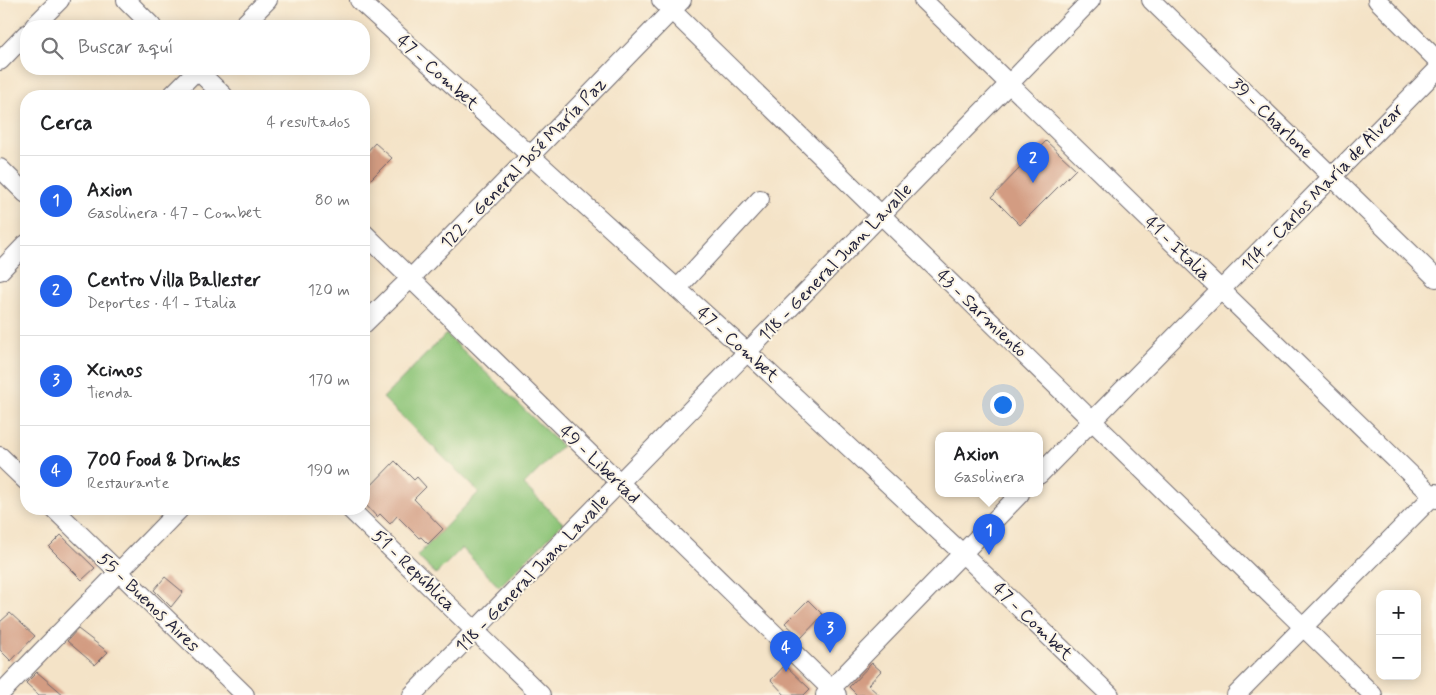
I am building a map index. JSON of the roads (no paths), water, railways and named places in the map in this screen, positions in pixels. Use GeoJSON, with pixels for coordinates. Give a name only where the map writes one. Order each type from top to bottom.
{"type":"FeatureCollection","features":[{"type":"Feature","properties":{"kind":"street"},"geometry":{"type":"LineString","coordinates":[[40,20],[60,0]]}},
{"type":"Feature","properties":{"kind":"street"},"geometry":{"type":"LineString","coordinates":[[126,0],[146,20]]}},
{"type":"Feature","properties":{"kind":"street"},"geometry":{"type":"LineString","coordinates":[[248,20],[268,0]]}},
{"type":"Feature","properties":{"kind":"street","name":"47 - Combet"},"geometry":{"type":"LineString","coordinates":[[359,0],[747,352],[962,553],[1110,695]]}},
{"type":"Feature","properties":{"kind":"street","name":"41 - Italia"},"geometry":{"type":"LineString","coordinates":[[923,0],[1435,496]]}},
{"type":"Feature","properties":{"kind":"street","name":"118 - General Juan Lavalle"},"geometry":{"type":"LineString","coordinates":[[412,695],[1091,0]]}},
{"type":"Feature","properties":{"kind":"street","name":"39 - Charlone"},"geometry":{"type":"LineString","coordinates":[[1151,0],[1436,278]]}},
{"type":"Feature","properties":{"kind":"street"},"geometry":{"type":"LineString","coordinates":[[1377,0],[1436,59]]}},
{"type":"Feature","properties":{"kind":"street","name":"122 - General José María Paz"},"geometry":{"type":"LineString","coordinates":[[370,318],[530,156],[671,4]]}},
{"type":"Feature","properties":{"kind":"street","name":"43 - Sarmiento"},"geometry":{"type":"LineString","coordinates":[[671,4],[881,215],[1373,695]]}},
{"type":"Feature","properties":{"kind":"street"},"geometry":{"type":"LineString","coordinates":[[0,61],[20,40]]}},
{"type":"Feature","properties":{"kind":"street","name":"114 - Carlos María de Alvear"},"geometry":{"type":"LineString","coordinates":[[1043,471],[1436,71]]}},
{"type":"Feature","properties":{"kind":"street"},"geometry":{"type":"LineString","coordinates":[[177,90],[191,75]]}},
{"type":"Feature","properties":{"kind":"street"},"geometry":{"type":"LineString","coordinates":[[203,75],[218,90]]}},
{"type":"Feature","properties":{"kind":"street"},"geometry":{"type":"LineString","coordinates":[[0,168],[20,188]]}},
{"type":"Feature","properties":{"kind":"street"},"geometry":{"type":"LineString","coordinates":[[677,289],[760,199]]}},
{"type":"Feature","properties":{"kind":"street","name":"49 - Libertad"},"geometry":{"type":"LineString","coordinates":[[370,239],[619,482],[831,693]]}},
{"type":"Feature","properties":{"kind":"street"},"geometry":{"type":"LineString","coordinates":[[0,271],[20,250]]}},
{"type":"Feature","properties":{"kind":"street"},"geometry":{"type":"LineString","coordinates":[[0,456],[20,476]]}},
{"type":"Feature","properties":{"kind":"street"},"geometry":{"type":"LineString","coordinates":[[1236,695],[1435,496]]}},
{"type":"Feature","properties":{"kind":"street"},"geometry":{"type":"LineString","coordinates":[[831,693],[1017,497]]}},
{"type":"Feature","properties":{"kind":"street","name":"55 - Buenos Aires"},"geometry":{"type":"LineString","coordinates":[[60,515],[245,695]]}},
{"type":"Feature","properties":{"kind":"street"},"geometry":{"type":"LineString","coordinates":[[0,694],[174,515]]}},
{"type":"Feature","properties":{"kind":"street","name":"51 - República"},"geometry":{"type":"LineString","coordinates":[[356,515],[541,695]]}},
{"type":"Feature","properties":{"kind":"place","name":"Centro Villa Ballester"},"geometry":{"type":"Point","coordinates":[1033,183]}},
{"type":"Feature","properties":{"kind":"place","name":"Axion"},"geometry":{"type":"Point","coordinates":[989,555]}},
{"type":"Feature","properties":{"kind":"place","name":"Xcinos"},"geometry":{"type":"Point","coordinates":[830,653]}},
{"type":"Feature","properties":{"kind":"place","name":"700 Food & Drinks"},"geometry":{"type":"Point","coordinates":[786,672]}}]}
